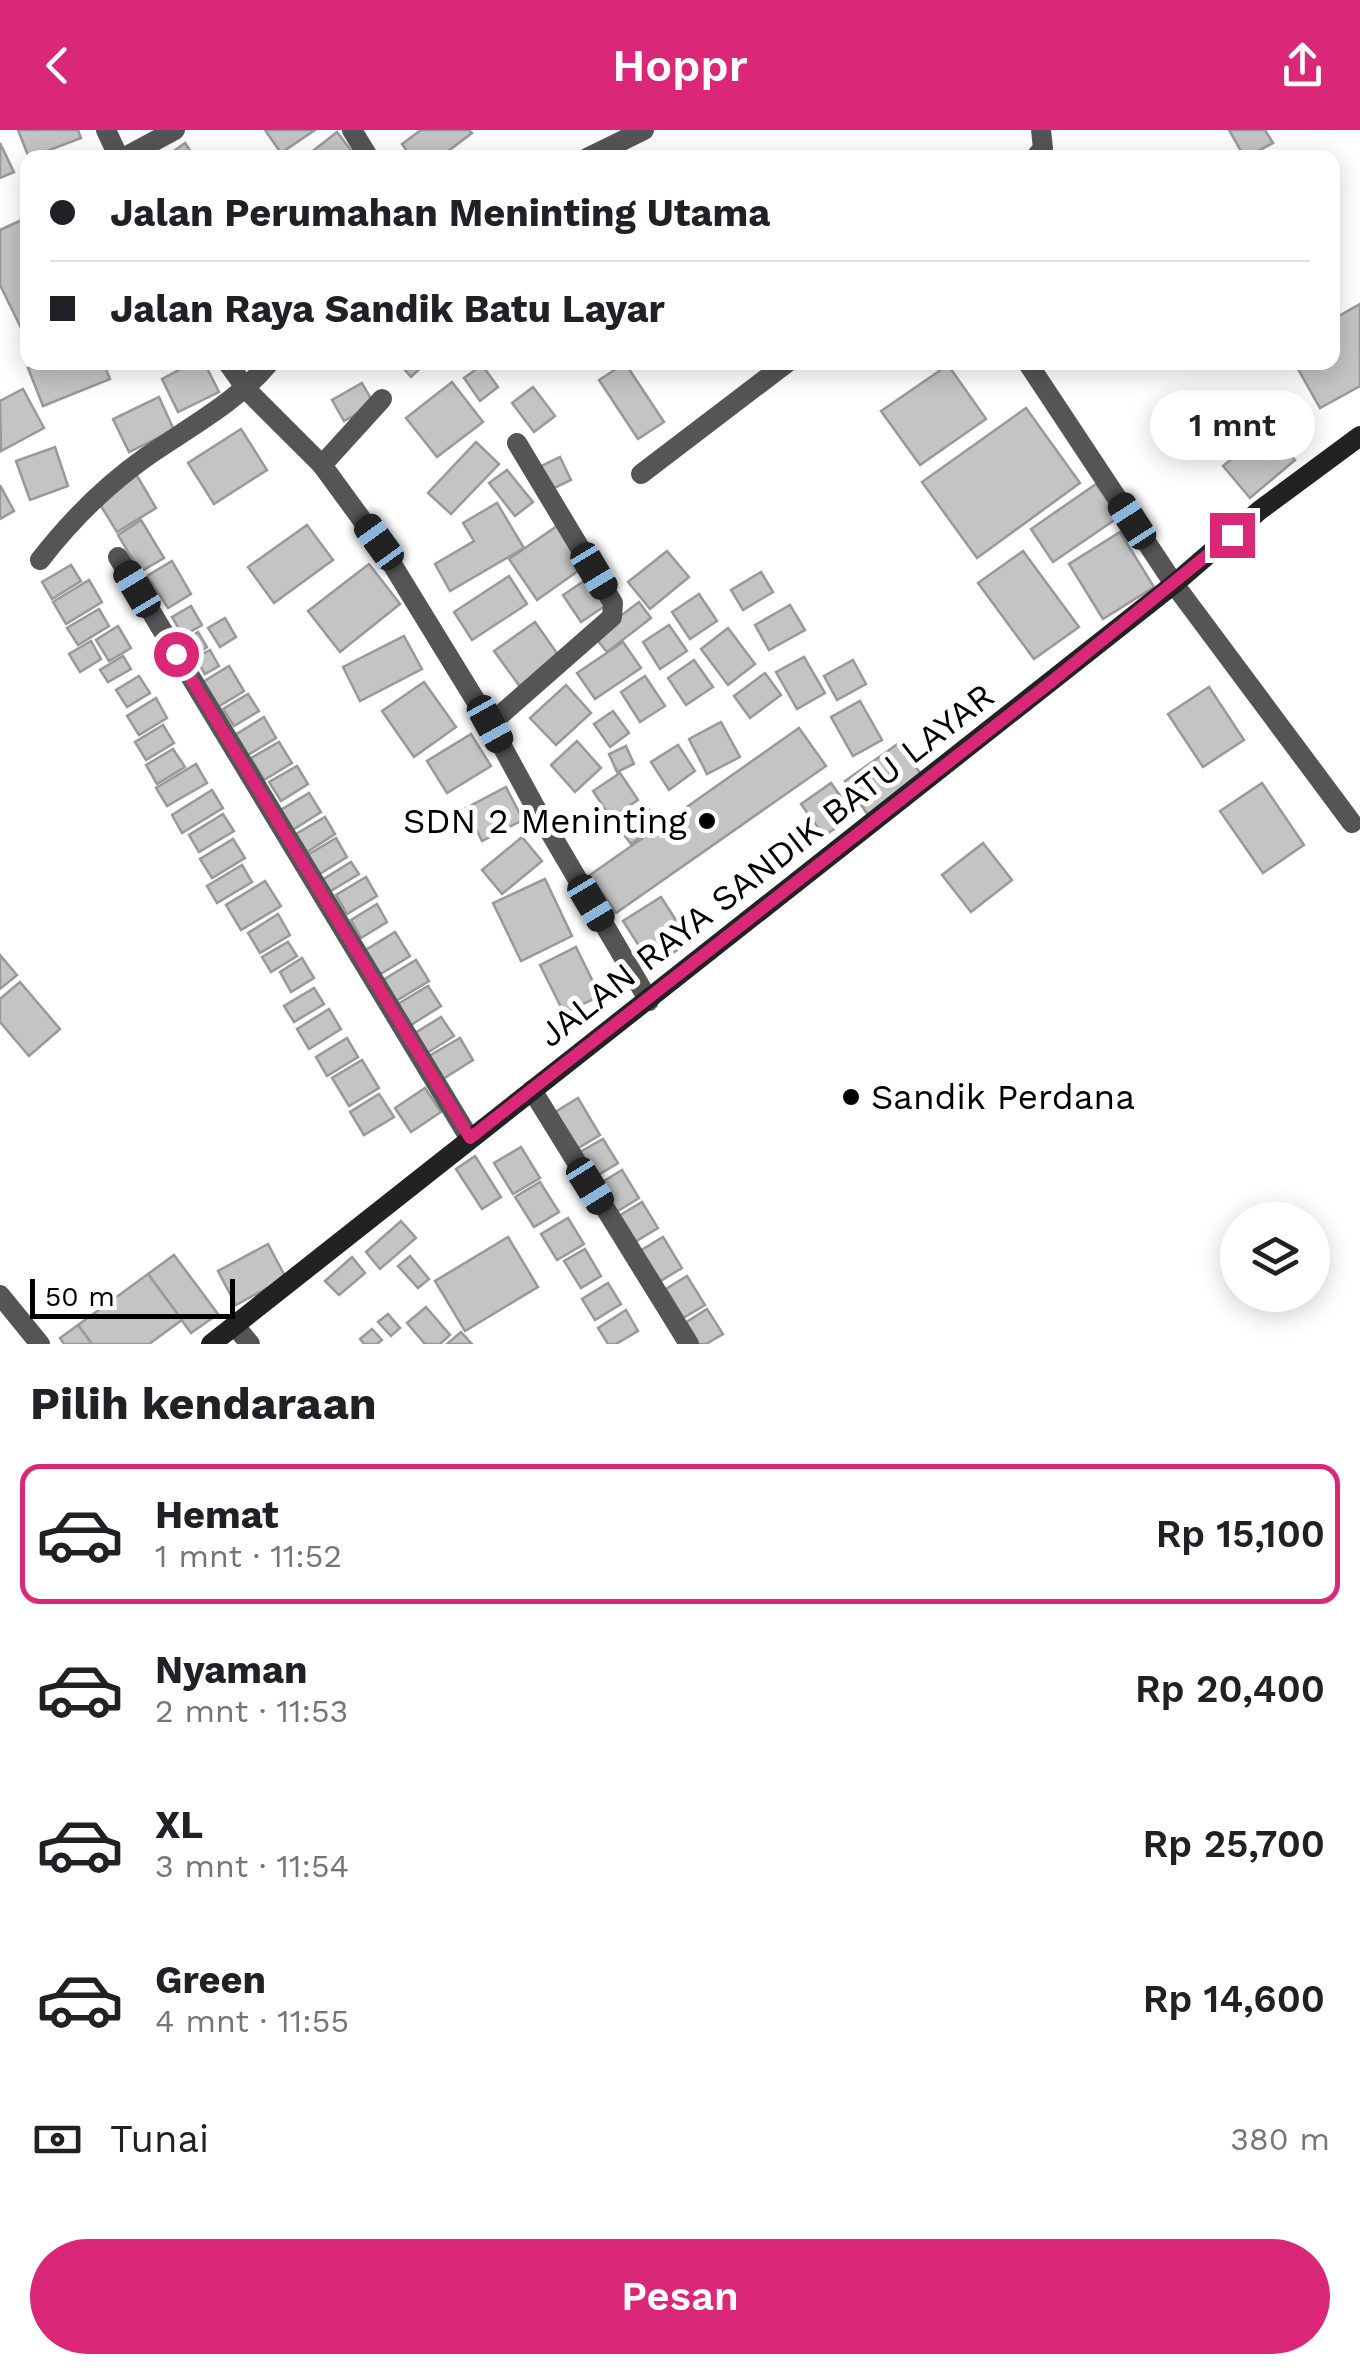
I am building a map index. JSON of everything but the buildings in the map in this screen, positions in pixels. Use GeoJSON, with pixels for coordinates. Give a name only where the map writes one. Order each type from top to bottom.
{"type":"FeatureCollection","features":[{"type":"Feature","properties":{"kind":"main road","name":"JALAN RAYA SANDIK BATU LAYAR"},"geometry":{"type":"LineString","coordinates":[[211,1344],[1174,584],[1260,510],[1360,436]]}},
{"type":"Feature","properties":{"kind":"street"},"geometry":{"type":"LineString","coordinates":[[136,150],[174,130]]}},
{"type":"Feature","properties":{"kind":"street"},"geometry":{"type":"LineString","coordinates":[[603,150],[644,130]]}},
{"type":"Feature","properties":{"kind":"street"},"geometry":{"type":"LineString","coordinates":[[233,370],[247,390],[322,464],[379,542],[490,724],[649,1000]]}},
{"type":"Feature","properties":{"kind":"street"},"geometry":{"type":"LineString","coordinates":[[40,560],[68,524],[106,488],[247,390],[263,370]]}},
{"type":"Feature","properties":{"kind":"street"},"geometry":{"type":"LineString","coordinates":[[641,474],[778,370]]}},
{"type":"Feature","properties":{"kind":"street"},"geometry":{"type":"LineString","coordinates":[[1032,370],[1174,584],[1352,823]]}},
{"type":"Feature","properties":{"kind":"street"},"geometry":{"type":"LineString","coordinates":[[322,464],[382,398]]}},
{"type":"Feature","properties":{"kind":"street"},"geometry":{"type":"LineString","coordinates":[[490,724],[612,617],[614,611],[613,602],[518,443]]}},
{"type":"Feature","properties":{"kind":"street"},"geometry":{"type":"LineString","coordinates":[[118,557],[470,1138]]}},
{"type":"Feature","properties":{"kind":"street"},"geometry":{"type":"LineString","coordinates":[[532,1090],[689,1344]]}},
{"type":"Feature","properties":{"kind":"street"},"geometry":{"type":"LineString","coordinates":[[0,1296],[40,1344]]}},
{"type":"Feature","properties":{"kind":"street"},"geometry":{"type":"LineString","coordinates":[[235,1326],[250,1344]]}},
{"type":"Feature","properties":{"kind":"place","name":"SDN 2 Meninting"},"geometry":{"type":"Point","coordinates":[707,821]}},
{"type":"Feature","properties":{"kind":"place","name":"Sandik Perdana"},"geometry":{"type":"Point","coordinates":[851,1097]}},
{"type":"Feature","properties":{"kind":"route"},"geometry":{"type":"LineString","coordinates":[[176,654],[470,1138],[1232,535]]}}]}
